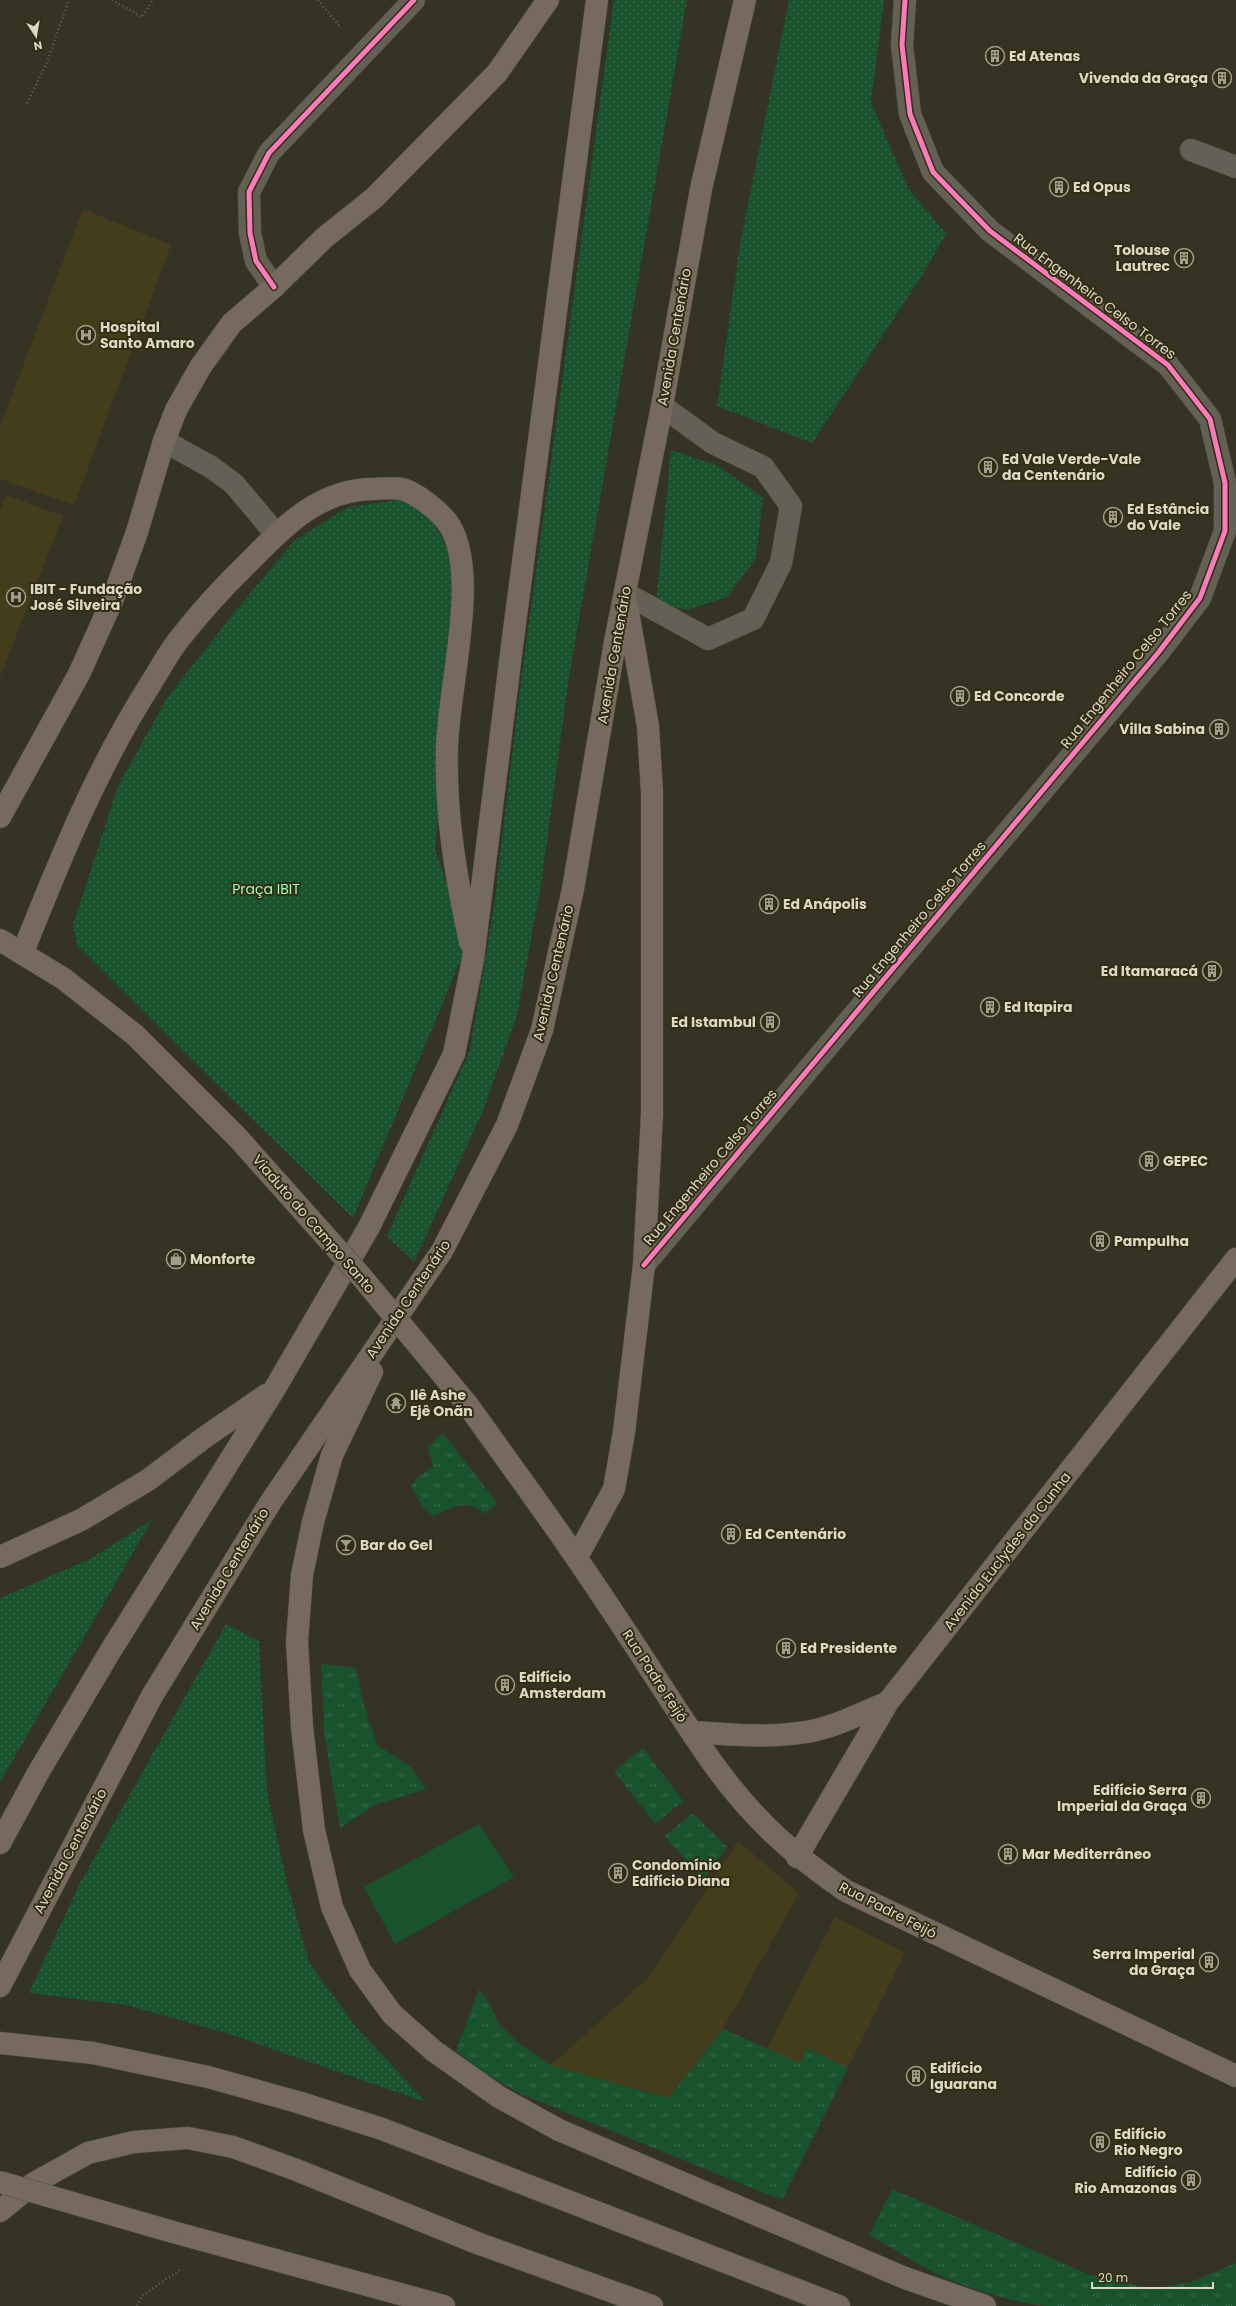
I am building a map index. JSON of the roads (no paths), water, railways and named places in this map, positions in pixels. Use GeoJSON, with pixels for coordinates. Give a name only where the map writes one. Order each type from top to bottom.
{"type":"FeatureCollection","features":[{"type":"Feature","properties":{"kind":"main road"},"geometry":{"type":"LineString","coordinates":[[0,817],[79,674],[112,601],[137,532],[164,441],[176,410],[201,366],[232,323],[274,287],[324,238],[374,198],[497,73],[548,0]]}},
{"type":"Feature","properties":{"kind":"main road"},"geometry":{"type":"LineString","coordinates":[[0,1843],[38,1773],[111,1650],[274,1390],[369,1227],[454,1054],[473,959],[512,646],[597,0]]}},
{"type":"Feature","properties":{"kind":"main road","name":"Avenida Centenário"},"geometry":{"type":"LineString","coordinates":[[0,1986],[152,1696],[270,1503],[442,1251],[507,1125],[542,1030],[573,889],[625,593],[662,406],[701,189],[745,0]]}},
{"type":"Feature","properties":{"kind":"main road"},"geometry":{"type":"LineString","coordinates":[[23,952],[59,862],[93,786],[134,709],[176,643],[222,588],[276,534],[305,510],[332,495],[368,489],[402,489],[428,503],[450,526],[461,558],[463,591],[448,712],[447,799],[454,868],[473,959]]}},
{"type":"Feature","properties":{"kind":"main road"},"geometry":{"type":"LineString","coordinates":[[577,1557],[614,1489],[624,1432],[644,1265],[652,1114],[652,793],[648,726],[625,593]]}},
{"type":"Feature","properties":{"kind":"main road","name":"Viaduto do Campo Santo"},"geometry":{"type":"LineString","coordinates":[[0,940],[23,952],[64,979],[135,1035],[238,1138],[360,1275],[457,1392],[533,1496]]}},
{"type":"Feature","properties":{"kind":"main road","name":"Avenida Euclydes da Cunha"},"geometry":{"type":"LineString","coordinates":[[797,1857],[888,1702],[1236,1259]]}},
{"type":"Feature","properties":{"kind":"main road"},"geometry":{"type":"LineString","coordinates":[[406,1302],[332,1455],[313,1522],[302,1575],[297,1642],[302,1728],[314,1830],[332,1907],[360,1970],[392,2014],[434,2051],[499,2097],[559,2130],[905,2278],[985,2306]]}},
{"type":"Feature","properties":{"kind":"main road"},"geometry":{"type":"LineString","coordinates":[[0,1557],[81,1520],[148,1480],[205,1437],[274,1390]]}},
{"type":"Feature","properties":{"kind":"main road","name":"Rua Padre Feijó"},"geometry":{"type":"LineString","coordinates":[[533,1496],[577,1557],[692,1732],[757,1818],[797,1857],[853,1894],[1236,2076]]}},
{"type":"Feature","properties":{"kind":"main road"},"geometry":{"type":"LineString","coordinates":[[692,1732],[743,1735],[800,1733],[843,1721],[888,1702]]}},
{"type":"Feature","properties":{"kind":"main road"},"geometry":{"type":"LineString","coordinates":[[0,2043],[93,2053],[208,2077],[301,2103],[382,2129],[839,2306]]}},
{"type":"Feature","properties":{"kind":"main road"},"geometry":{"type":"LineString","coordinates":[[0,2211],[34,2183],[88,2153],[134,2142],[188,2138],[233,2147],[294,2168],[477,2243],[652,2306]]}},
{"type":"Feature","properties":{"kind":"main road"},"geometry":{"type":"LineString","coordinates":[[0,2182],[216,2245],[444,2306]]}},
{"type":"Feature","properties":{"kind":"street"},"geometry":{"type":"LineString","coordinates":[[274,287],[256,261],[250,233],[250,192],[269,153],[305,113],[340,81],[414,0]]}},
{"type":"Feature","properties":{"kind":"street","name":"Rua Engenheiro Celso Torres"},"geometry":{"type":"LineString","coordinates":[[644,1265],[1158,653],[1200,598],[1225,531],[1225,482],[1210,419],[1168,365],[990,231],[933,172],[910,114],[902,45],[905,0]]}},
{"type":"Feature","properties":{"kind":"street"},"geometry":{"type":"LineString","coordinates":[[1191,150],[1236,167]]}},
{"type":"Feature","properties":{"kind":"street"},"geometry":{"type":"LineString","coordinates":[[625,593],[708,639],[753,619],[781,563],[792,506],[763,466],[713,443],[662,406]]}},
{"type":"Feature","properties":{"kind":"street"},"geometry":{"type":"LineString","coordinates":[[164,441],[211,467],[234,484],[276,534]]}},
{"type":"Feature","properties":{"kind":"place","name":"Ed Atenas"},"geometry":{"type":"Point","coordinates":[995,56]}},
{"type":"Feature","properties":{"kind":"place","name":"Vivenda da Graça"},"geometry":{"type":"Point","coordinates":[1222,78]}},
{"type":"Feature","properties":{"kind":"place","name":"Ed Opus"},"geometry":{"type":"Point","coordinates":[1059,187]}},
{"type":"Feature","properties":{"kind":"place","name":"Tolouse Lautrec"},"geometry":{"type":"Point","coordinates":[1184,258]}},
{"type":"Feature","properties":{"kind":"place","name":"Hospital Santo Amaro"},"geometry":{"type":"Point","coordinates":[86,335]}},
{"type":"Feature","properties":{"kind":"place","name":"Ed Vale Verde-Vale da Centenário"},"geometry":{"type":"Point","coordinates":[988,467]}},
{"type":"Feature","properties":{"kind":"place","name":"Ed Estância do Vale"},"geometry":{"type":"Point","coordinates":[1113,517]}},
{"type":"Feature","properties":{"kind":"place","name":"IBIT - Fundação José Silveira"},"geometry":{"type":"Point","coordinates":[16,597]}},
{"type":"Feature","properties":{"kind":"place","name":"Ed Concorde"},"geometry":{"type":"Point","coordinates":[960,696]}},
{"type":"Feature","properties":{"kind":"place","name":"Villa Sabina"},"geometry":{"type":"Point","coordinates":[1219,729]}},
{"type":"Feature","properties":{"kind":"place","name":"Ed Anápolis"},"geometry":{"type":"Point","coordinates":[769,904]}},
{"type":"Feature","properties":{"kind":"place","name":"Ed Itamaracá"},"geometry":{"type":"Point","coordinates":[1212,971]}},
{"type":"Feature","properties":{"kind":"place","name":"Ed Itapira"},"geometry":{"type":"Point","coordinates":[990,1007]}},
{"type":"Feature","properties":{"kind":"place","name":"Ed Istambul"},"geometry":{"type":"Point","coordinates":[770,1022]}},
{"type":"Feature","properties":{"kind":"place","name":"GEPEC"},"geometry":{"type":"Point","coordinates":[1149,1161]}},
{"type":"Feature","properties":{"kind":"place","name":"Pampulha"},"geometry":{"type":"Point","coordinates":[1100,1241]}},
{"type":"Feature","properties":{"kind":"place","name":"Monforte"},"geometry":{"type":"Point","coordinates":[176,1259]}},
{"type":"Feature","properties":{"kind":"place","name":"Ilê Ashe Ejê Onãn"},"geometry":{"type":"Point","coordinates":[396,1403]}},
{"type":"Feature","properties":{"kind":"place","name":"Ed Centenário"},"geometry":{"type":"Point","coordinates":[731,1534]}},
{"type":"Feature","properties":{"kind":"place","name":"Bar do Gel"},"geometry":{"type":"Point","coordinates":[346,1545]}},
{"type":"Feature","properties":{"kind":"place","name":"Ed Presidente"},"geometry":{"type":"Point","coordinates":[786,1648]}},
{"type":"Feature","properties":{"kind":"place","name":"Edifício Amsterdam"},"geometry":{"type":"Point","coordinates":[505,1685]}},
{"type":"Feature","properties":{"kind":"place","name":"Edifício Serra Imperial da Graça"},"geometry":{"type":"Point","coordinates":[1201,1798]}},
{"type":"Feature","properties":{"kind":"place","name":"Mar Mediterrâneo"},"geometry":{"type":"Point","coordinates":[1008,1854]}},
{"type":"Feature","properties":{"kind":"place","name":"Condomínio Edifício Diana"},"geometry":{"type":"Point","coordinates":[618,1873]}},
{"type":"Feature","properties":{"kind":"place","name":"Serra Imperial da Graça"},"geometry":{"type":"Point","coordinates":[1209,1962]}},
{"type":"Feature","properties":{"kind":"place","name":"Edifício Iguarana"},"geometry":{"type":"Point","coordinates":[916,2076]}},
{"type":"Feature","properties":{"kind":"place","name":"Edifício Rio Negro"},"geometry":{"type":"Point","coordinates":[1100,2142]}},
{"type":"Feature","properties":{"kind":"place","name":"Edifício Rio Amazonas"},"geometry":{"type":"Point","coordinates":[1191,2180]}},
{"type":"Feature","properties":{"kind":"park label","name":"Praça IBIT"},"geometry":{"type":"Point","coordinates":[266,889]}}]}
